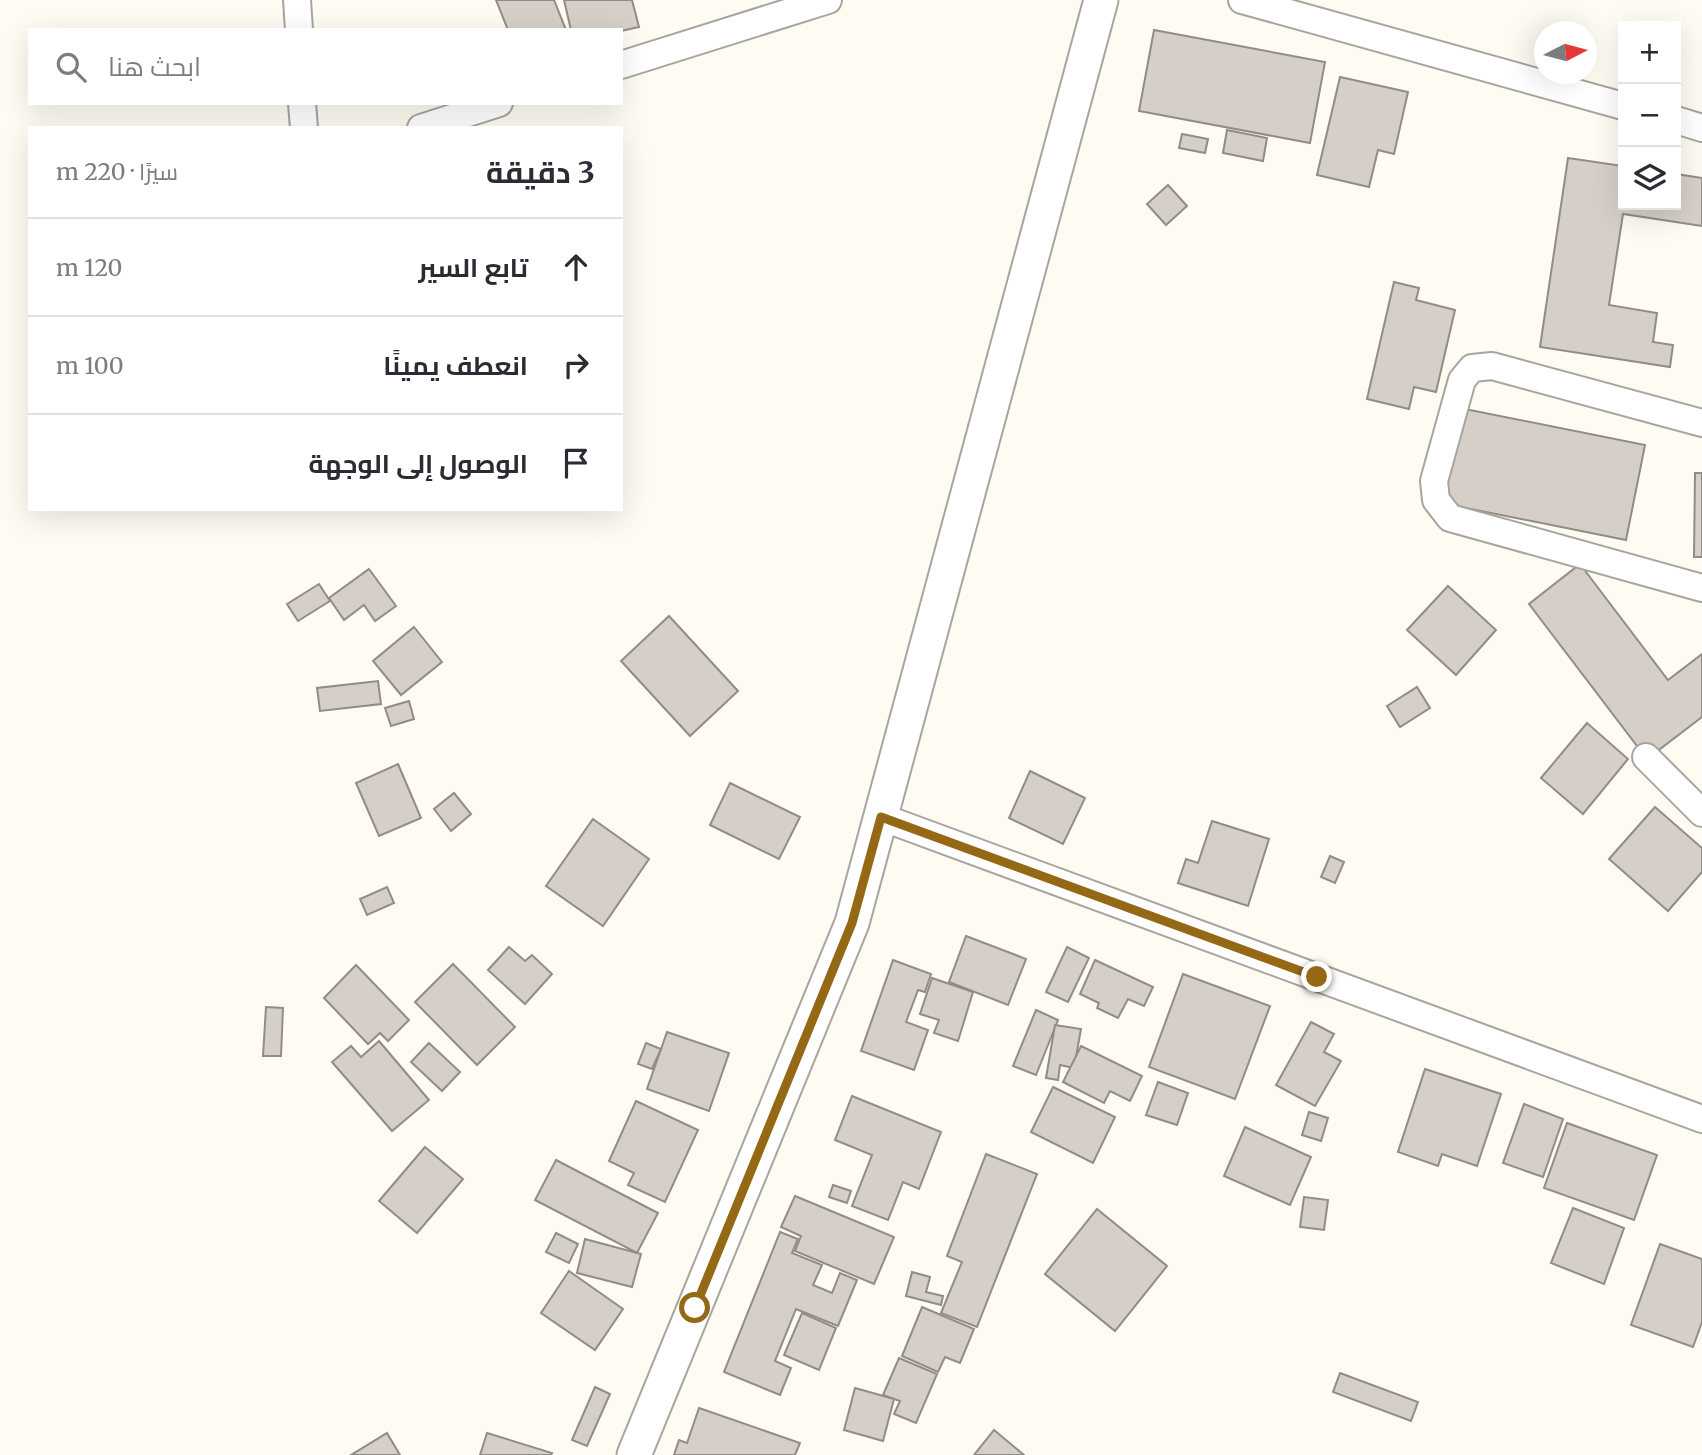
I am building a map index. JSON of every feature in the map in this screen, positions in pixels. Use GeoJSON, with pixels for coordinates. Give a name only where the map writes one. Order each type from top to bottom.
{"type":"FeatureCollection","features":[{"type":"Feature","properties":{"kind":"street"},"geometry":{"type":"LineString","coordinates":[[297,0],[299,28]]}},
{"type":"Feature","properties":{"kind":"street"},"geometry":{"type":"LineString","coordinates":[[623,64],[828,0]]}},
{"type":"Feature","properties":{"kind":"street"},"geometry":{"type":"LineString","coordinates":[[634,1455],[852,923],[1101,0]]}},
{"type":"Feature","properties":{"kind":"street"},"geometry":{"type":"LineString","coordinates":[[1242,0],[1618,105]]}},
{"type":"Feature","properties":{"kind":"street"},"geometry":{"type":"LineString","coordinates":[[302,105],[304,126]]}},
{"type":"Feature","properties":{"kind":"street"},"geometry":{"type":"LineString","coordinates":[[427,126],[493,105]]}},
{"type":"Feature","properties":{"kind":"street"},"geometry":{"type":"LineString","coordinates":[[1681,122],[1702,128]]}},
{"type":"Feature","properties":{"kind":"street"},"geometry":{"type":"LineString","coordinates":[[1702,423],[1492,366],[1472,368],[1462,380],[1434,481],[1436,500],[1450,518],[1702,588]]}},
{"type":"Feature","properties":{"kind":"street"},"geometry":{"type":"LineString","coordinates":[[1646,757],[1702,813]]}},
{"type":"Feature","properties":{"kind":"street"},"geometry":{"type":"LineString","coordinates":[[881,817],[1702,1119]]}},
{"type":"Feature","properties":{"kind":"building"},"geometry":{"type":"Polygon","coordinates":[[[496,0],[554,0],[565,28],[507,28],[496,0]]]}},
{"type":"Feature","properties":{"kind":"building"},"geometry":{"type":"Polygon","coordinates":[[[564,0],[632,0],[639,27],[623,31],[623,28],[571,28],[564,0]]]}},
{"type":"Feature","properties":{"kind":"building"},"geometry":{"type":"Polygon","coordinates":[[[1154,30],[1325,62],[1310,143],[1139,111],[1154,30]]]}},
{"type":"Feature","properties":{"kind":"building"},"geometry":{"type":"Polygon","coordinates":[[[1340,77],[1408,92],[1394,154],[1378,150],[1369,187],[1317,175],[1340,77]]]}},
{"type":"Feature","properties":{"kind":"building"},"geometry":{"type":"Polygon","coordinates":[[[1227,130],[1267,138],[1263,161],[1223,153],[1227,130]]]}},
{"type":"Feature","properties":{"kind":"building"},"geometry":{"type":"Polygon","coordinates":[[[1182,134],[1208,139],[1205,153],[1179,148],[1182,134]]]}},
{"type":"Feature","properties":{"kind":"building"},"geometry":{"type":"Polygon","coordinates":[[[1568,158],[1618,165],[1618,210],[1681,210],[1681,175],[1702,178],[1702,226],[1623,214],[1609,305],[1657,313],[1653,342],[1673,345],[1670,367],[1540,347],[1568,158]]]}},
{"type":"Feature","properties":{"kind":"building"},"geometry":{"type":"Polygon","coordinates":[[[1168,185],[1187,206],[1166,225],[1147,204],[1168,185]]]}},
{"type":"Feature","properties":{"kind":"building"},"geometry":{"type":"Polygon","coordinates":[[[1394,282],[1419,288],[1416,300],[1455,310],[1436,392],[1414,387],[1409,409],[1367,399],[1394,282]]]}},
{"type":"Feature","properties":{"kind":"building"},"geometry":{"type":"Polygon","coordinates":[[[1455,407],[1645,445],[1626,540],[1436,502],[1455,407]]]}},
{"type":"Feature","properties":{"kind":"building"},"geometry":{"type":"Polygon","coordinates":[[[1695,473],[1702,473],[1702,557],[1694,557],[1695,473]]]}},
{"type":"Feature","properties":{"kind":"building"},"geometry":{"type":"Polygon","coordinates":[[[1580,564],[1668,680],[1702,654],[1702,717],[1647,759],[1529,604],[1580,564]]]}},
{"type":"Feature","properties":{"kind":"building"},"geometry":{"type":"Polygon","coordinates":[[[369,569],[396,606],[375,621],[364,605],[344,620],[329,598],[369,569]]]}},
{"type":"Feature","properties":{"kind":"building"},"geometry":{"type":"Polygon","coordinates":[[[319,584],[330,601],[298,621],[287,604],[319,584]]]}},
{"type":"Feature","properties":{"kind":"building"},"geometry":{"type":"Polygon","coordinates":[[[1448,586],[1496,630],[1456,675],[1407,630],[1448,586]]]}},
{"type":"Feature","properties":{"kind":"building"},"geometry":{"type":"Polygon","coordinates":[[[669,616],[738,691],[690,736],[621,661],[669,616]]]}},
{"type":"Feature","properties":{"kind":"building"},"geometry":{"type":"Polygon","coordinates":[[[414,627],[442,662],[401,695],[373,661],[414,627]]]}},
{"type":"Feature","properties":{"kind":"building"},"geometry":{"type":"Polygon","coordinates":[[[378,681],[381,704],[320,711],[317,688],[378,681]]]}},
{"type":"Feature","properties":{"kind":"building"},"geometry":{"type":"Polygon","coordinates":[[[1417,687],[1430,708],[1400,727],[1387,706],[1417,687]]]}},
{"type":"Feature","properties":{"kind":"building"},"geometry":{"type":"Polygon","coordinates":[[[409,701],[414,719],[391,726],[385,708],[409,701]]]}},
{"type":"Feature","properties":{"kind":"building"},"geometry":{"type":"Polygon","coordinates":[[[1587,723],[1628,759],[1583,814],[1541,778],[1587,723]]]}},
{"type":"Feature","properties":{"kind":"building"},"geometry":{"type":"Polygon","coordinates":[[[398,764],[421,818],[379,836],[356,783],[398,764]]]}},
{"type":"Feature","properties":{"kind":"building"},"geometry":{"type":"Polygon","coordinates":[[[1030,771],[1085,798],[1063,844],[1009,818],[1030,771]]]}},
{"type":"Feature","properties":{"kind":"building"},"geometry":{"type":"Polygon","coordinates":[[[730,783],[800,817],[779,859],[710,825],[730,783]]]}},
{"type":"Feature","properties":{"kind":"building"},"geometry":{"type":"Polygon","coordinates":[[[454,793],[471,814],[451,831],[434,809],[454,793]]]}},
{"type":"Feature","properties":{"kind":"building"},"geometry":{"type":"Polygon","coordinates":[[[1655,807],[1702,848],[1702,872],[1668,911],[1609,859],[1655,807]]]}},
{"type":"Feature","properties":{"kind":"building"},"geometry":{"type":"Polygon","coordinates":[[[593,819],[649,859],[603,926],[546,886],[593,819]]]}},
{"type":"Feature","properties":{"kind":"building"},"geometry":{"type":"Polygon","coordinates":[[[1212,821],[1269,839],[1248,906],[1178,883],[1186,859],[1198,863],[1212,821]]]}},
{"type":"Feature","properties":{"kind":"building"},"geometry":{"type":"Polygon","coordinates":[[[1330,856],[1344,862],[1335,883],[1321,877],[1330,856]]]}},
{"type":"Feature","properties":{"kind":"building"},"geometry":{"type":"Polygon","coordinates":[[[387,887],[394,903],[367,915],[360,899],[387,887]]]}},
{"type":"Feature","properties":{"kind":"building"},"geometry":{"type":"Polygon","coordinates":[[[966,936],[1026,959],[1008,1005],[949,982],[966,936]]]}},
{"type":"Feature","properties":{"kind":"building"},"geometry":{"type":"Polygon","coordinates":[[[509,947],[525,961],[532,955],[552,974],[525,1004],[488,970],[509,947]]]}},
{"type":"Feature","properties":{"kind":"building"},"geometry":{"type":"Polygon","coordinates":[[[1067,947],[1089,958],[1068,1002],[1046,992],[1067,947]]]}},
{"type":"Feature","properties":{"kind":"building"},"geometry":{"type":"Polygon","coordinates":[[[893,960],[931,974],[925,992],[918,990],[906,1022],[928,1030],[914,1070],[861,1051],[893,960]]]}},
{"type":"Feature","properties":{"kind":"building"},"geometry":{"type":"Polygon","coordinates":[[[1095,960],[1153,987],[1144,1006],[1128,999],[1118,1018],[1097,1008],[1099,1003],[1080,994],[1095,960]]]}},
{"type":"Feature","properties":{"kind":"building"},"geometry":{"type":"Polygon","coordinates":[[[453,964],[515,1027],[477,1065],[415,1002],[453,964]]]}},
{"type":"Feature","properties":{"kind":"building"},"geometry":{"type":"Polygon","coordinates":[[[356,965],[409,1020],[388,1041],[380,1033],[368,1044],[324,998],[356,965]]]}},
{"type":"Feature","properties":{"kind":"building"},"geometry":{"type":"Polygon","coordinates":[[[1183,974],[1270,1006],[1235,1099],[1149,1067],[1183,974]]]}},
{"type":"Feature","properties":{"kind":"building"},"geometry":{"type":"Polygon","coordinates":[[[932,978],[973,992],[958,1041],[934,1033],[939,1020],[920,1014],[932,978]]]}},
{"type":"Feature","properties":{"kind":"building"},"geometry":{"type":"Polygon","coordinates":[[[266,1007],[283,1008],[281,1056],[263,1056],[266,1007]]]}},
{"type":"Feature","properties":{"kind":"building"},"geometry":{"type":"Polygon","coordinates":[[[1036,1010],[1058,1020],[1036,1075],[1013,1066],[1036,1010]]]}},
{"type":"Feature","properties":{"kind":"building"},"geometry":{"type":"Polygon","coordinates":[[[1311,1022],[1334,1034],[1324,1052],[1341,1061],[1315,1106],[1276,1085],[1311,1022]]]}},
{"type":"Feature","properties":{"kind":"building"},"geometry":{"type":"Polygon","coordinates":[[[1055,1025],[1081,1029],[1074,1068],[1060,1065],[1058,1080],[1046,1078],[1055,1025]]]}},
{"type":"Feature","properties":{"kind":"building"},"geometry":{"type":"Polygon","coordinates":[[[667,1032],[729,1053],[709,1111],[647,1089],[667,1032]]]}},
{"type":"Feature","properties":{"kind":"building"},"geometry":{"type":"Polygon","coordinates":[[[379,1041],[429,1100],[392,1131],[332,1062],[351,1046],[361,1057],[379,1041]]]}},
{"type":"Feature","properties":{"kind":"building"},"geometry":{"type":"Polygon","coordinates":[[[429,1043],[460,1072],[442,1091],[411,1062],[429,1043]]]}},
{"type":"Feature","properties":{"kind":"building"},"geometry":{"type":"Polygon","coordinates":[[[646,1043],[661,1049],[652,1069],[638,1064],[646,1043]]]}},
{"type":"Feature","properties":{"kind":"building"},"geometry":{"type":"Polygon","coordinates":[[[1081,1046],[1142,1076],[1130,1101],[1110,1091],[1104,1103],[1063,1082],[1081,1046]]]}},
{"type":"Feature","properties":{"kind":"building"},"geometry":{"type":"Polygon","coordinates":[[[1425,1069],[1501,1094],[1477,1166],[1442,1154],[1438,1166],[1398,1152],[1425,1069]]]}},
{"type":"Feature","properties":{"kind":"building"},"geometry":{"type":"Polygon","coordinates":[[[1158,1082],[1188,1093],[1177,1125],[1146,1115],[1158,1082]]]}},
{"type":"Feature","properties":{"kind":"building"},"geometry":{"type":"Polygon","coordinates":[[[1053,1087],[1115,1117],[1093,1163],[1031,1132],[1053,1087]]]}},
{"type":"Feature","properties":{"kind":"building"},"geometry":{"type":"Polygon","coordinates":[[[852,1096],[941,1132],[919,1189],[903,1182],[888,1220],[852,1206],[872,1155],[835,1140],[852,1096]]]}},
{"type":"Feature","properties":{"kind":"building"},"geometry":{"type":"Polygon","coordinates":[[[636,1101],[698,1130],[665,1202],[628,1185],[634,1173],[609,1161],[636,1101]]]}},
{"type":"Feature","properties":{"kind":"building"},"geometry":{"type":"Polygon","coordinates":[[[1524,1104],[1563,1119],[1543,1177],[1503,1163],[1524,1104]]]}},
{"type":"Feature","properties":{"kind":"building"},"geometry":{"type":"Polygon","coordinates":[[[1309,1112],[1328,1118],[1321,1141],[1302,1135],[1309,1112]]]}},
{"type":"Feature","properties":{"kind":"building"},"geometry":{"type":"Polygon","coordinates":[[[1567,1123],[1657,1155],[1634,1220],[1544,1188],[1567,1123]]]}},
{"type":"Feature","properties":{"kind":"building"},"geometry":{"type":"Polygon","coordinates":[[[1245,1127],[1311,1157],[1290,1205],[1224,1176],[1245,1127]]]}},
{"type":"Feature","properties":{"kind":"building"},"geometry":{"type":"Polygon","coordinates":[[[425,1147],[463,1179],[417,1233],[379,1201],[425,1147]]]}},
{"type":"Feature","properties":{"kind":"building"},"geometry":{"type":"Polygon","coordinates":[[[986,1154],[1037,1174],[977,1327],[941,1313],[962,1262],[947,1256],[986,1154]]]}},
{"type":"Feature","properties":{"kind":"building"},"geometry":{"type":"Polygon","coordinates":[[[556,1160],[658,1213],[637,1253],[535,1200],[556,1160]]]}},
{"type":"Feature","properties":{"kind":"building"},"geometry":{"type":"Polygon","coordinates":[[[833,1185],[851,1191],[847,1203],[829,1197],[833,1185]]]}},
{"type":"Feature","properties":{"kind":"building"},"geometry":{"type":"Polygon","coordinates":[[[795,1196],[894,1237],[874,1284],[795,1251],[801,1236],[781,1227],[795,1196]]]}},
{"type":"Feature","properties":{"kind":"building"},"geometry":{"type":"Polygon","coordinates":[[[1304,1197],[1328,1200],[1324,1230],[1300,1227],[1304,1197]]]}},
{"type":"Feature","properties":{"kind":"building"},"geometry":{"type":"Polygon","coordinates":[[[1573,1208],[1624,1228],[1604,1284],[1551,1263],[1573,1208]]]}},
{"type":"Feature","properties":{"kind":"building"},"geometry":{"type":"Polygon","coordinates":[[[1097,1209],[1167,1266],[1115,1331],[1045,1274],[1097,1209]]]}},
{"type":"Feature","properties":{"kind":"building"},"geometry":{"type":"Polygon","coordinates":[[[780,1232],[798,1239],[792,1253],[822,1265],[813,1285],[832,1293],[840,1273],[857,1280],[838,1326],[796,1309],[775,1361],[791,1368],[780,1395],[724,1372],[780,1232]]]}},
{"type":"Feature","properties":{"kind":"building"},"geometry":{"type":"Polygon","coordinates":[[[556,1233],[578,1244],[569,1263],[546,1252],[556,1233]]]}},
{"type":"Feature","properties":{"kind":"building"},"geometry":{"type":"Polygon","coordinates":[[[585,1239],[641,1254],[632,1287],[577,1273],[585,1239]]]}},
{"type":"Feature","properties":{"kind":"building"},"geometry":{"type":"Polygon","coordinates":[[[1660,1244],[1702,1259],[1702,1322],[1693,1347],[1631,1325],[1660,1244]]]}},
{"type":"Feature","properties":{"kind":"building"},"geometry":{"type":"Polygon","coordinates":[[[569,1271],[623,1309],[595,1350],[541,1313],[569,1271]]]}},
{"type":"Feature","properties":{"kind":"building"},"geometry":{"type":"Polygon","coordinates":[[[912,1272],[930,1277],[926,1292],[943,1296],[941,1305],[906,1296],[912,1272]]]}},
{"type":"Feature","properties":{"kind":"building"},"geometry":{"type":"Polygon","coordinates":[[[922,1307],[974,1329],[960,1363],[945,1357],[938,1372],[902,1356],[922,1307]]]}},
{"type":"Feature","properties":{"kind":"building"},"geometry":{"type":"Polygon","coordinates":[[[802,1313],[836,1328],[819,1370],[784,1355],[802,1313]]]}},
{"type":"Feature","properties":{"kind":"building"},"geometry":{"type":"Polygon","coordinates":[[[899,1358],[937,1374],[916,1423],[894,1414],[900,1401],[883,1395],[899,1358]]]}},
{"type":"Feature","properties":{"kind":"building"},"geometry":{"type":"Polygon","coordinates":[[[1340,1373],[1418,1402],[1411,1421],[1333,1392],[1340,1373]]]}},
{"type":"Feature","properties":{"kind":"building"},"geometry":{"type":"Polygon","coordinates":[[[595,1387],[610,1394],[587,1446],[572,1440],[595,1387]]]}},
{"type":"Feature","properties":{"kind":"building"},"geometry":{"type":"Polygon","coordinates":[[[855,1388],[894,1399],[883,1441],[844,1430],[855,1388]]]}},
{"type":"Feature","properties":{"kind":"building"},"geometry":{"type":"Polygon","coordinates":[[[699,1408],[800,1443],[795,1455],[674,1455],[679,1440],[687,1443],[699,1408]]]}},
{"type":"Feature","properties":{"kind":"building"},"geometry":{"type":"Polygon","coordinates":[[[994,1430],[1024,1455],[974,1455],[994,1430]]]}},
{"type":"Feature","properties":{"kind":"building"},"geometry":{"type":"Polygon","coordinates":[[[387,1433],[400,1455],[351,1455],[387,1433]]]}},
{"type":"Feature","properties":{"kind":"building"},"geometry":{"type":"Polygon","coordinates":[[[487,1433],[552,1453],[480,1455],[487,1433]]]}},
{"type":"Feature","properties":{"kind":"route"},"geometry":{"type":"LineString","coordinates":[[695,1308],[852,923],[881,817],[1317,977]]}}]}
